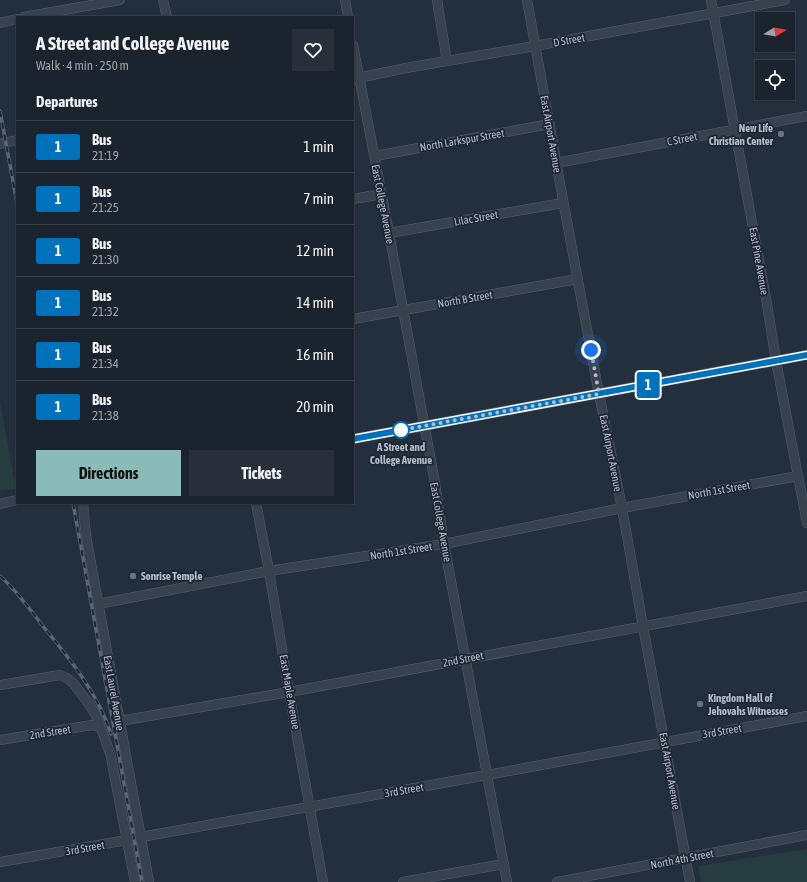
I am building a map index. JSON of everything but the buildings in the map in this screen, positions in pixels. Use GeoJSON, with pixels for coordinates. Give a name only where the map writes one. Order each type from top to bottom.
{"type":"FeatureCollection","features":[{"type":"Feature","properties":{"kind":"street"},"geometry":{"type":"LineString","coordinates":[[31,16],[120,0]]}},
{"type":"Feature","properties":{"kind":"street"},"geometry":{"type":"LineString","coordinates":[[164,0],[166,16]]}},
{"type":"Feature","properties":{"kind":"street"},"geometry":{"type":"LineString","coordinates":[[345,0],[348,16]]}},
{"type":"Feature","properties":{"kind":"street"},"geometry":{"type":"LineString","coordinates":[[437,0],[448,61]]}},
{"type":"Feature","properties":{"kind":"street","name":"East Airport Avenue"},"geometry":{"type":"LineString","coordinates":[[527,0],[563,203],[622,508],[690,882]]}},
{"type":"Feature","properties":{"kind":"street","name":"East Pine Avenue"},"geometry":{"type":"LineString","coordinates":[[711,0],[767,304],[776,361],[807,523]]}},
{"type":"Feature","properties":{"kind":"street","name":"D Street"},"geometry":{"type":"LineString","coordinates":[[356,79],[406,68],[785,0]]}},
{"type":"Feature","properties":{"kind":"street"},"geometry":{"type":"LineString","coordinates":[[0,23],[16,19]]}},
{"type":"Feature","properties":{"kind":"street","name":"East College Avenue"},"geometry":{"type":"LineString","coordinates":[[354,56],[356,79],[382,194],[444,544],[507,882]]}},
{"type":"Feature","properties":{"kind":"street","name":"C Street"},"geometry":{"type":"LineString","coordinates":[[556,163],[807,116]]}},
{"type":"Feature","properties":{"kind":"street","name":"North Larkspur Street"},"geometry":{"type":"LineString","coordinates":[[374,156],[550,124]]}},
{"type":"Feature","properties":{"kind":"street"},"geometry":{"type":"LineString","coordinates":[[0,144],[16,140]]}},
{"type":"Feature","properties":{"kind":"street"},"geometry":{"type":"LineString","coordinates":[[354,199],[382,194]]}},
{"type":"Feature","properties":{"kind":"street","name":"Lilac Street"},"geometry":{"type":"LineString","coordinates":[[389,233],[563,203]]}},
{"type":"Feature","properties":{"kind":"street","name":"North B Street"},"geometry":{"type":"LineString","coordinates":[[354,319],[578,279]]}},
{"type":"Feature","properties":{"kind":"street"},"geometry":{"type":"LineString","coordinates":[[354,438],[807,355]]}},
{"type":"Feature","properties":{"kind":"street","name":"North 1st Street"},"geometry":{"type":"LineString","coordinates":[[98,604],[269,571],[444,544],[622,508],[798,476]]}},
{"type":"Feature","properties":{"kind":"street"},"geometry":{"type":"LineString","coordinates":[[0,504],[16,500]]}},
{"type":"Feature","properties":{"kind":"street","name":"East Laurel Avenue"},"geometry":{"type":"LineString","coordinates":[[83,504],[87,542],[149,882]]}},
{"type":"Feature","properties":{"kind":"street","name":"East Maple Avenue"},"geometry":{"type":"LineString","coordinates":[[256,504],[323,882]]}},
{"type":"Feature","properties":{"kind":"street","name":"2nd Street"},"geometry":{"type":"LineString","coordinates":[[120,721],[289,692],[807,596]]}},
{"type":"Feature","properties":{"kind":"street","name":"East Laurel Avenue"},"geometry":{"type":"LineString","coordinates":[[0,685],[60,674],[74,684],[96,715],[111,756],[135,882]]}},
{"type":"Feature","properties":{"kind":"street","name":"3rd Street"},"geometry":{"type":"LineString","coordinates":[[0,862],[488,775],[807,716]]}},
{"type":"Feature","properties":{"kind":"street","name":"2nd Street"},"geometry":{"type":"LineString","coordinates":[[0,740],[92,725],[100,727]]}},
{"type":"Feature","properties":{"kind":"street","name":"North 4th Street"},"geometry":{"type":"LineString","coordinates":[[557,882],[807,835]]}},
{"type":"Feature","properties":{"kind":"street"},"geometry":{"type":"LineString","coordinates":[[403,882],[504,864]]}},
{"type":"Feature","properties":{"kind":"green space"},"geometry":{"type":"Polygon","coordinates":[[[0,401],[16,489],[0,491],[0,401]]]}},
{"type":"Feature","properties":{"kind":"green space"},"geometry":{"type":"Polygon","coordinates":[[[807,849],[807,882],[701,882],[698,866],[807,849]]]}},
{"type":"Feature","properties":{"kind":"railway"},"geometry":{"type":"LineString","coordinates":[[0,111],[16,198]]}},
{"type":"Feature","properties":{"kind":"railway"},"geometry":{"type":"LineString","coordinates":[[73,504],[142,882]]}},
{"type":"Feature","properties":{"kind":"railway"},"geometry":{"type":"LineString","coordinates":[[0,576],[22,599],[82,676],[98,704],[111,734]]}},
{"type":"Feature","properties":{"kind":"bus line","name":"1"},"geometry":{"type":"LineString","coordinates":[[354,439],[807,355]]}},
{"type":"Feature","properties":{"kind":"place","name":"New Life Christian Center"},"geometry":{"type":"Point","coordinates":[781,134]}},
{"type":"Feature","properties":{"kind":"place","name":"A Street and College Avenue"},"geometry":{"type":"Point","coordinates":[401,430]}},
{"type":"Feature","properties":{"kind":"place","name":"Sonrise Temple"},"geometry":{"type":"Point","coordinates":[133,576]}},
{"type":"Feature","properties":{"kind":"place","name":"Kingdom Hall of Jehovahs Witnesses"},"geometry":{"type":"Point","coordinates":[700,704]}},
{"type":"Feature","properties":{"kind":"route"},"geometry":{"type":"LineString","coordinates":[[401,430],[396,431],[599,394],[591,350]]}}]}
